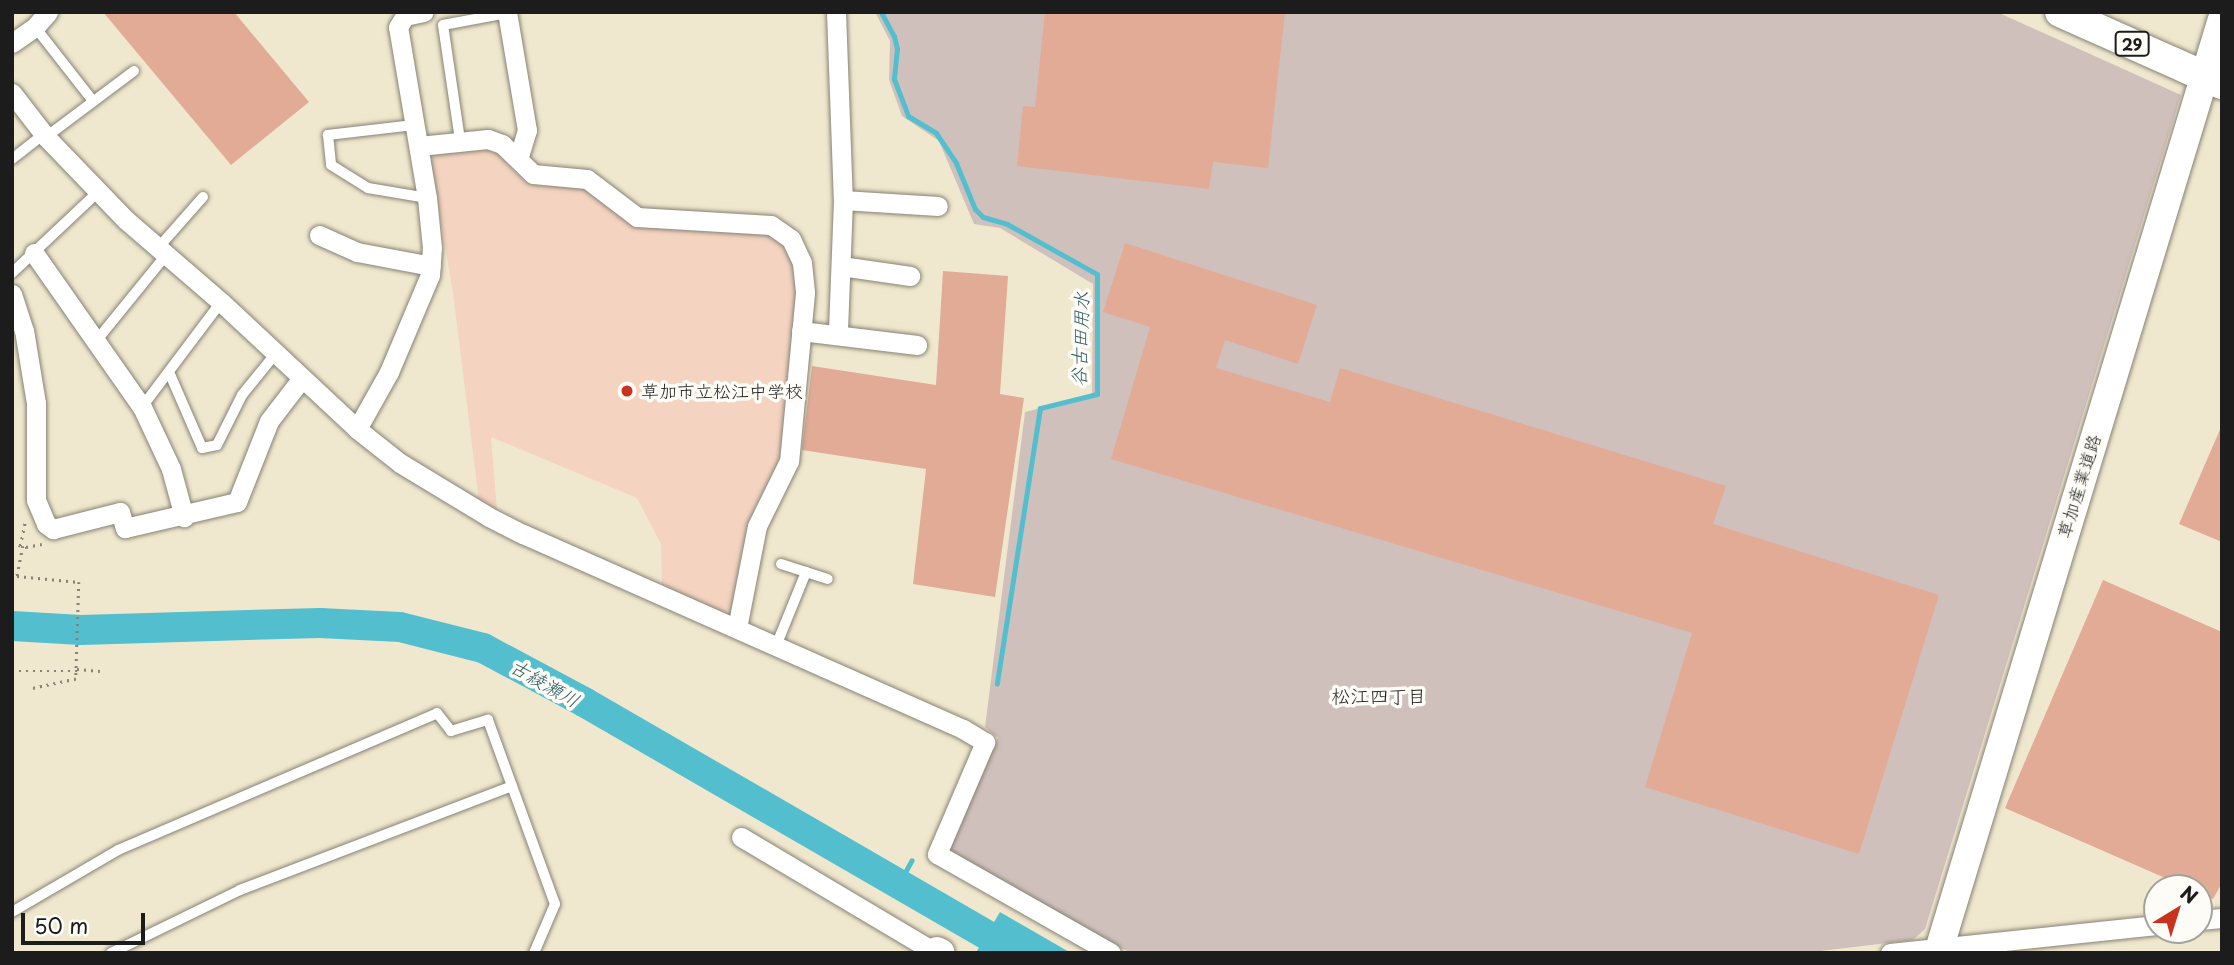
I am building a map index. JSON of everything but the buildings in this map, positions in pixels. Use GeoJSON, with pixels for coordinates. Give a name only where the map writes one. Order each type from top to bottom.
{"type":"FeatureCollection","features":[{"type":"Feature","properties":{"kind":"main road","name":"29"},"geometry":{"type":"LineString","coordinates":[[2060,12],[2213,80]]}},
{"type":"Feature","properties":{"kind":"main road","name":"草加産業道路"},"geometry":{"type":"LineString","coordinates":[[1939,950],[2213,80],[2222,19]]}},
{"type":"Feature","properties":{"kind":"street"},"geometry":{"type":"LineString","coordinates":[[356,429],[389,372],[430,275],[426,198],[398,27],[405,16],[424,12]]}},
{"type":"Feature","properties":{"kind":"street"},"geometry":{"type":"LineString","coordinates":[[507,12],[527,130],[518,159]]}},
{"type":"Feature","properties":{"kind":"street"},"geometry":{"type":"LineString","coordinates":[[836,12],[843,200],[838,333]]}},
{"type":"Feature","properties":{"kind":"street"},"geometry":{"type":"LineString","coordinates":[[12,43],[41,17]]}},
{"type":"Feature","properties":{"kind":"street"},"geometry":{"type":"LineString","coordinates":[[12,93],[45,135],[97,192],[221,302],[356,429],[400,463],[489,517],[985,742],[937,854],[1111,953]]}},
{"type":"Feature","properties":{"kind":"street"},"geometry":{"type":"LineString","coordinates":[[419,146],[460,140],[495,141],[533,174],[587,179],[637,217],[771,225],[782,230],[791,239],[802,263],[805,293],[789,461],[757,526],[737,628]]}},
{"type":"Feature","properties":{"kind":"street"},"geometry":{"type":"LineString","coordinates":[[843,200],[938,206]]}},
{"type":"Feature","properties":{"kind":"street"},"geometry":{"type":"LineString","coordinates":[[318,235],[357,252],[431,266]]}},
{"type":"Feature","properties":{"kind":"street"},"geometry":{"type":"LineString","coordinates":[[34,253],[142,407],[171,469],[184,517]]}},
{"type":"Feature","properties":{"kind":"street"},"geometry":{"type":"LineString","coordinates":[[841,266],[910,276]]}},
{"type":"Feature","properties":{"kind":"street"},"geometry":{"type":"LineString","coordinates":[[12,294],[33,372],[38,437],[36,500],[47,524],[53,529],[62,529],[120,512],[125,528],[184,517],[237,502],[269,421],[302,378]]}},
{"type":"Feature","properties":{"kind":"street"},"geometry":{"type":"LineString","coordinates":[[801,331],[838,333],[917,345]]}},
{"type":"Feature","properties":{"kind":"street"},"geometry":{"type":"LineString","coordinates":[[741,837],[938,952]]}},
{"type":"Feature","properties":{"kind":"street"},"geometry":{"type":"LineString","coordinates":[[1890,953],[1939,950],[2143,927]]}},
{"type":"Feature","properties":{"kind":"lane"},"geometry":{"type":"LineString","coordinates":[[460,140],[443,25],[507,12]]}},
{"type":"Feature","properties":{"kind":"lane"},"geometry":{"type":"LineString","coordinates":[[41,17],[93,101]]}},
{"type":"Feature","properties":{"kind":"lane"},"geometry":{"type":"LineString","coordinates":[[12,159],[134,71]]}},
{"type":"Feature","properties":{"kind":"lane"},"geometry":{"type":"LineString","coordinates":[[414,125],[328,135],[331,166],[368,188],[426,198]]}},
{"type":"Feature","properties":{"kind":"lane"},"geometry":{"type":"LineString","coordinates":[[12,273],[97,192]]}},
{"type":"Feature","properties":{"kind":"lane"},"geometry":{"type":"LineString","coordinates":[[97,340],[203,197]]}},
{"type":"Feature","properties":{"kind":"lane"},"geometry":{"type":"LineString","coordinates":[[142,407],[221,302]]}},
{"type":"Feature","properties":{"kind":"lane"},"geometry":{"type":"LineString","coordinates":[[169,372],[202,448],[217,445],[242,395],[276,353]]}},
{"type":"Feature","properties":{"kind":"lane"},"geometry":{"type":"LineString","coordinates":[[781,564],[828,579]]}},
{"type":"Feature","properties":{"kind":"lane"},"geometry":{"type":"LineString","coordinates":[[776,646],[806,572]]}},
{"type":"Feature","properties":{"kind":"lane"},"geometry":{"type":"LineString","coordinates":[[12,912],[118,850],[437,713],[451,731],[488,720],[555,904],[534,953]]}},
{"type":"Feature","properties":{"kind":"lane"},"geometry":{"type":"LineString","coordinates":[[111,953],[240,890],[512,786]]}},
{"type":"Feature","properties":{"kind":"path"},"geometry":{"type":"LineString","coordinates":[[12,543],[22,546],[18,576],[79,582],[76,679],[30,689]]}},
{"type":"Feature","properties":{"kind":"path"},"geometry":{"type":"LineString","coordinates":[[12,671],[100,671]]}},
{"type":"Feature","properties":{"kind":"shaded area"},"geometry":{"type":"Polygon","coordinates":[[[875,12],[1997,12],[2181,95],[1925,929],[1913,940],[1804,953],[1132,953],[1095,937],[948,850],[998,738],[985,727],[1025,412],[1092,395],[1093,284],[1000,228],[974,224],[939,141],[902,116],[889,80],[890,41],[875,12]]]}},
{"type":"Feature","properties":{"kind":"shaded area","name":"草加市立松江中学校"},"geometry":{"type":"Polygon","coordinates":[[[441,148],[492,149],[525,182],[583,184],[631,223],[769,232],[789,248],[796,273],[794,347],[778,468],[755,506],[736,601],[731,610],[722,612],[662,586],[661,544],[637,498],[491,437],[497,510],[479,501],[453,293],[431,161],[441,148]]]}},
{"type":"Feature","properties":{"kind":"water"},"geometry":{"type":"Polygon","coordinates":[[[1000,912],[1071,953],[980,953],[977,951],[1000,912]]]}},
{"type":"Feature","properties":{"kind":"waterway","name":"谷古田用水"},"geometry":{"type":"LineString","coordinates":[[881,12],[894,36],[897,49],[894,79],[908,116],[936,133],[956,163],[975,209],[983,217],[1007,224],[1097,274],[1097,394],[1040,408],[997,684]]}},
{"type":"Feature","properties":{"kind":"waterway","name":"古綾瀬川"},"geometry":{"type":"LineString","coordinates":[[12,626],[81,630],[320,623],[400,627],[483,648],[584,702],[1018,953]]}},
{"type":"Feature","properties":{"kind":"waterway","name":"谷古田用水"},"geometry":{"type":"LineString","coordinates":[[899,883],[912,860]]}},
{"type":"Feature","properties":{"kind":"place","name":"草加市立松江中学校"},"geometry":{"type":"Point","coordinates":[627,391]}},
{"type":"Feature","properties":{"kind":"district","name":"松江四丁目"},"geometry":{"type":"Point","coordinates":[1379,696]}}]}
